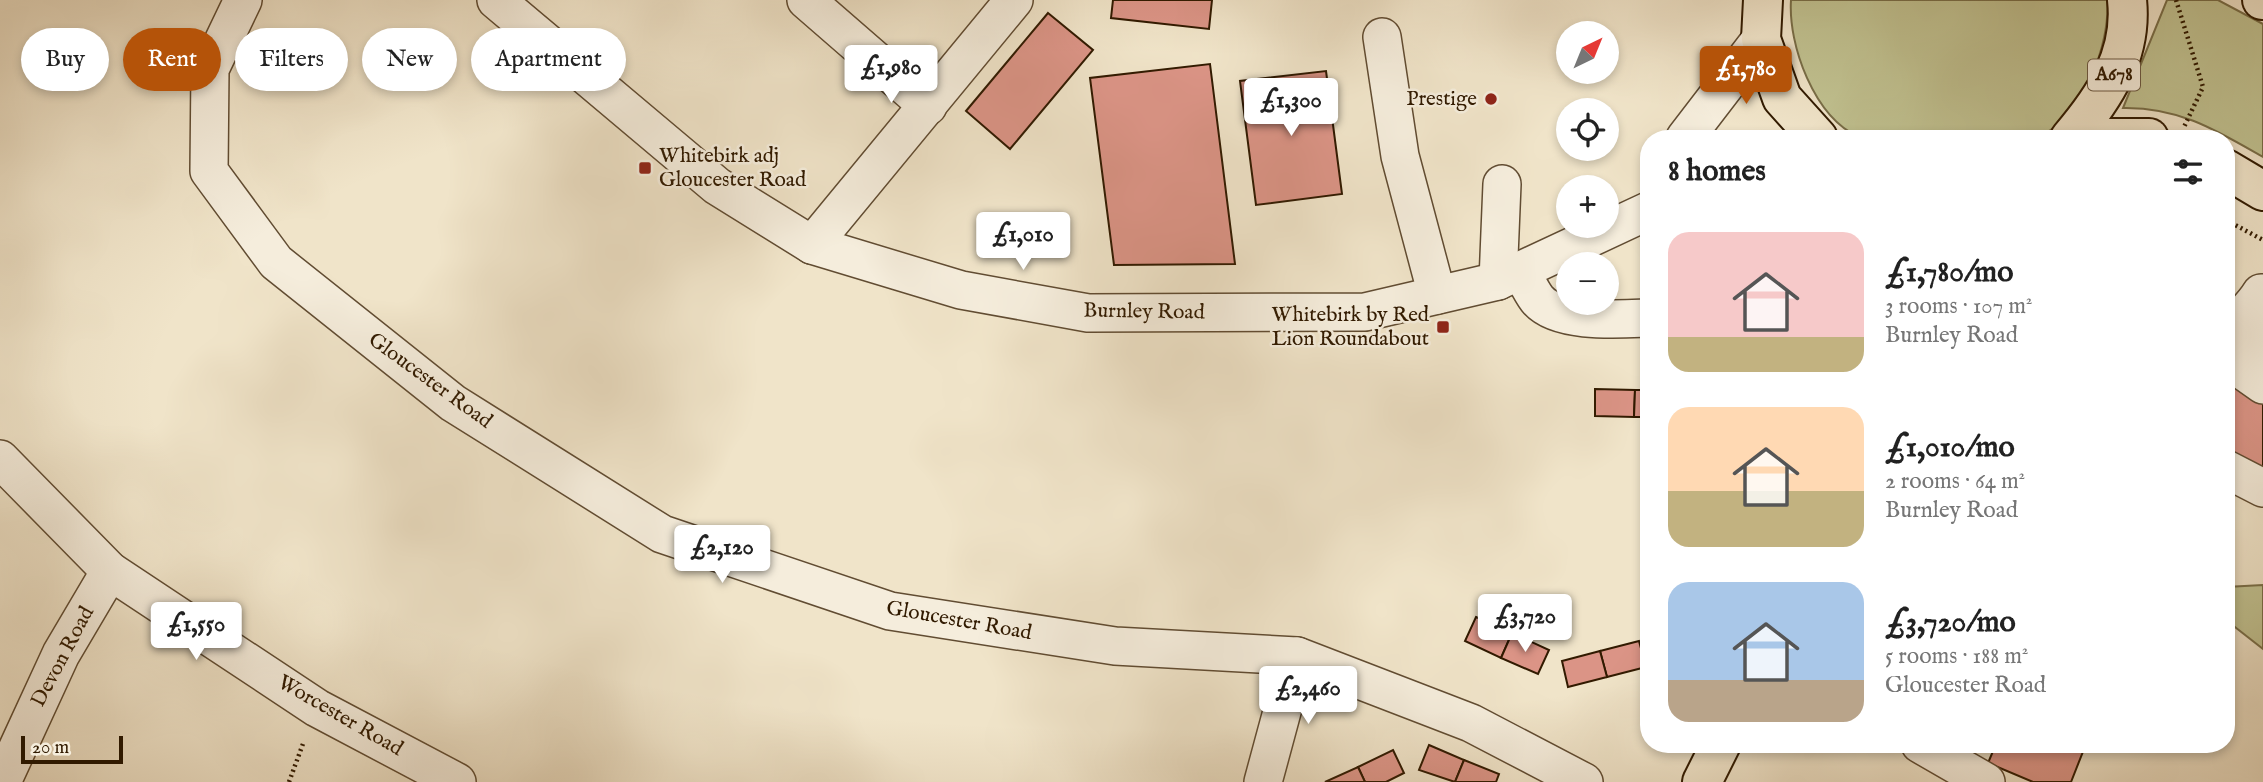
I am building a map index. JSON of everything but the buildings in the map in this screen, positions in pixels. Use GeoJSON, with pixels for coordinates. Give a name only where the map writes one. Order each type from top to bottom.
{"type":"FeatureCollection","features":[{"type":"Feature","properties":{"kind":"main road"},"geometry":{"type":"LineString","coordinates":[[1763,0],[1761,39],[1782,97],[1811,130]]}},
{"type":"Feature","properties":{"kind":"main road","name":"A678"},"geometry":{"type":"LineString","coordinates":[[2077,130],[2097,107],[2122,60],[2129,18],[2127,0]]}},
{"type":"Feature","properties":{"kind":"main road"},"geometry":{"type":"LineString","coordinates":[[2235,174],[2263,191]]}},
{"type":"Feature","properties":{"kind":"main road"},"geometry":{"type":"LineString","coordinates":[[1702,782],[1716,753]]}},
{"type":"Feature","properties":{"kind":"street","name":"Gloucester Road"},"geometry":{"type":"LineString","coordinates":[[243,0],[210,69],[209,171],[276,262],[453,403],[662,534],[890,611],[1115,646],[1297,656],[1471,723],[1584,782]]}},
{"type":"Feature","properties":{"kind":"street","name":"Burnley Road"},"geometry":{"type":"LineString","coordinates":[[496,0],[717,186],[812,245],[961,290],[1088,313],[1365,313],[1509,276],[1633,218]]}},
{"type":"Feature","properties":{"kind":"street"},"geometry":{"type":"LineString","coordinates":[[806,0],[928,106]]}},
{"type":"Feature","properties":{"kind":"street"},"geometry":{"type":"LineString","coordinates":[[812,245],[1014,0]]}},
{"type":"Feature","properties":{"kind":"street"},"geometry":{"type":"LineString","coordinates":[[1382,37],[1400,156],[1437,295]]}},
{"type":"Feature","properties":{"kind":"street"},"geometry":{"type":"LineString","coordinates":[[1691,130],[1761,39]]}},
{"type":"Feature","properties":{"kind":"street"},"geometry":{"type":"LineString","coordinates":[[1502,184],[1509,276],[1538,301],[1558,313],[1607,319],[1640,318]]}},
{"type":"Feature","properties":{"kind":"street"},"geometry":{"type":"LineString","coordinates":[[2235,323],[2258,298]]}},
{"type":"Feature","properties":{"kind":"street"},"geometry":{"type":"LineString","coordinates":[[2258,298],[2258,337],[2246,373],[2263,385]]}},
{"type":"Feature","properties":{"kind":"street","name":"Worcester Road"},"geometry":{"type":"LineString","coordinates":[[0,459],[110,571],[317,708],[457,782]]}},
{"type":"Feature","properties":{"kind":"street"},"geometry":{"type":"LineString","coordinates":[[2235,474],[2263,488]]}},
{"type":"Feature","properties":{"kind":"street","name":"Devon Road"},"geometry":{"type":"LineString","coordinates":[[2,782],[61,653],[110,571]]}},
{"type":"Feature","properties":{"kind":"street"},"geometry":{"type":"LineString","coordinates":[[1263,782],[1297,656]]}},
{"type":"Feature","properties":{"kind":"street"},"geometry":{"type":"LineString","coordinates":[[1936,753],[1986,782]]}},
{"type":"Feature","properties":{"kind":"path"},"geometry":{"type":"LineString","coordinates":[[2176,0],[2203,87],[2183,130]]}},
{"type":"Feature","properties":{"kind":"path"},"geometry":{"type":"LineString","coordinates":[[2235,225],[2263,240]]}},
{"type":"Feature","properties":{"kind":"path"},"geometry":{"type":"LineString","coordinates":[[289,782],[317,708]]}},
{"type":"Feature","properties":{"kind":"green space"},"geometry":{"type":"Polygon","coordinates":[[[1791,0],[2107,0],[2104,38],[2091,78],[2068,113],[2050,130],[1848,130],[1829,113],[1807,78],[1799,58],[1791,18],[1791,0]]]}},
{"type":"Feature","properties":{"kind":"green space"},"geometry":{"type":"Polygon","coordinates":[[[2167,0],[2218,0],[2263,24],[2263,157],[2235,141],[2235,130],[2215,130],[2162,111],[2123,108],[2167,0]]]}},
{"type":"Feature","properties":{"kind":"green space"},"geometry":{"type":"Polygon","coordinates":[[[2263,585],[2263,649],[2235,627],[2235,587],[2263,585]]]}},
{"type":"Feature","properties":{"kind":"place","name":"Prestige"},"geometry":{"type":"Point","coordinates":[1491,99]}},
{"type":"Feature","properties":{"kind":"place","name":"Whitebirk adj Gloucester Road"},"geometry":{"type":"Point","coordinates":[645,168]}},
{"type":"Feature","properties":{"kind":"place","name":"Whitebirk by Red Lion Roundabout"},"geometry":{"type":"Point","coordinates":[1443,327]}}]}
